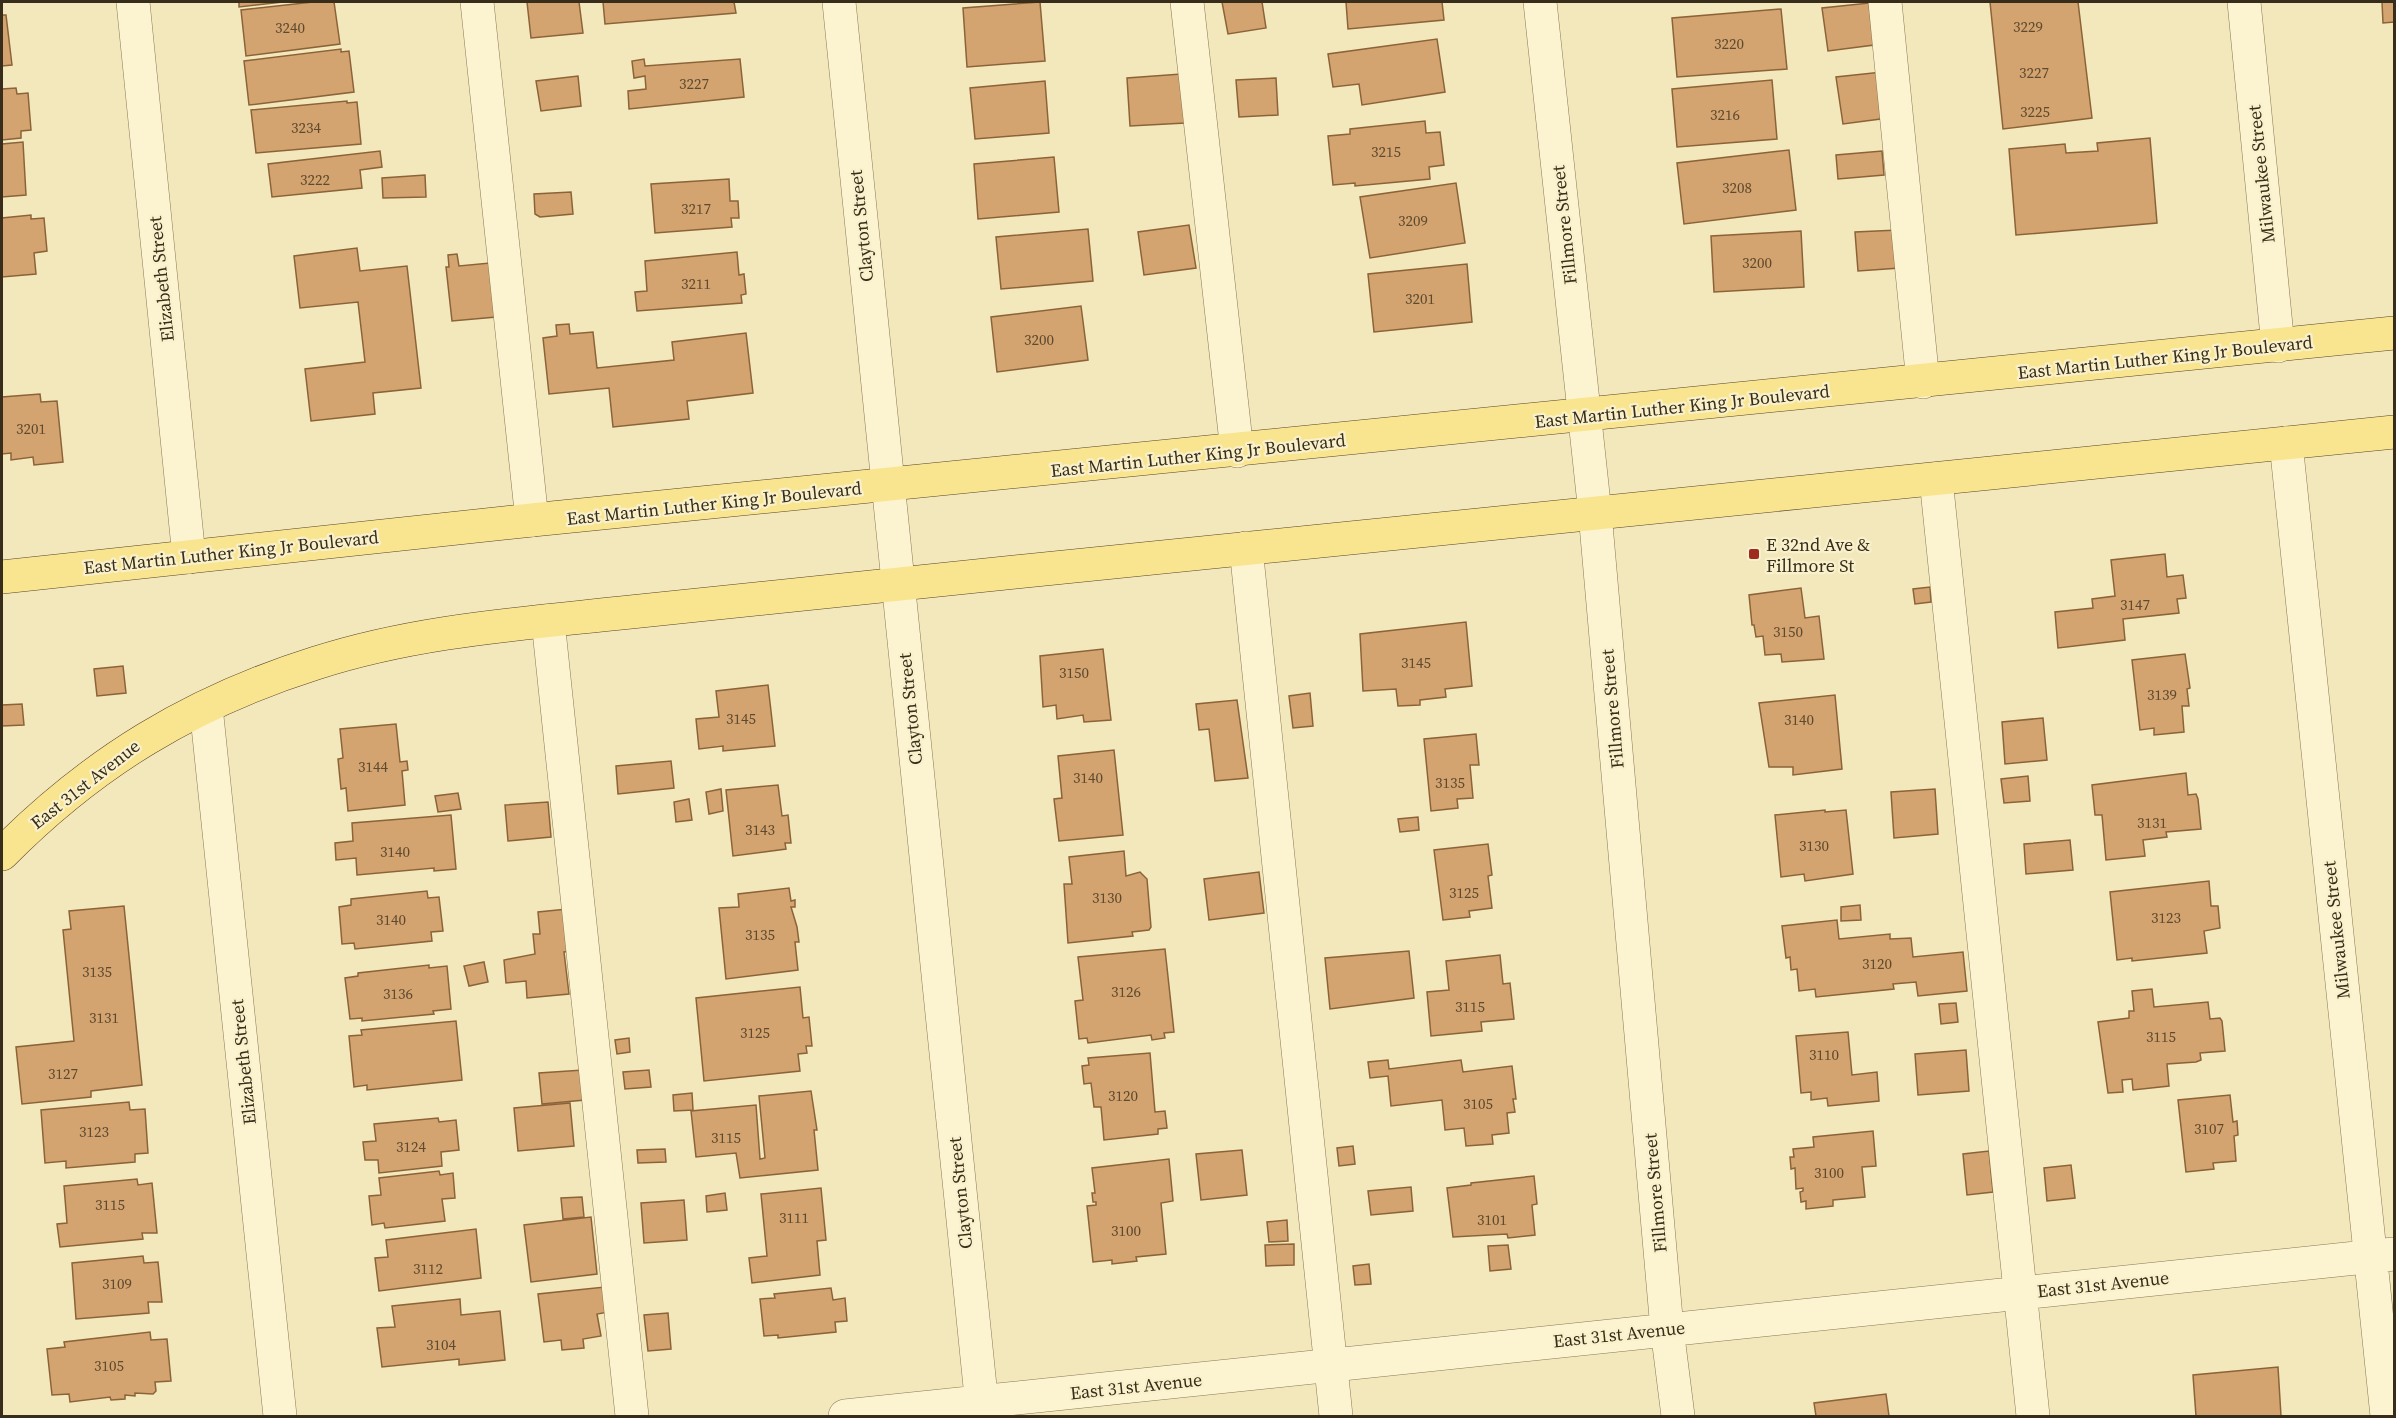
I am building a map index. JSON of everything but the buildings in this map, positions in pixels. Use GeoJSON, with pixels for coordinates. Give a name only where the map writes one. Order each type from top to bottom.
{"type":"FeatureCollection","features":[{"type":"Feature","properties":{"kind":"main road","name":"East Martin Luther King Jr Boulevard"},"geometry":{"type":"LineString","coordinates":[[2,577],[532,520],[1584,417],[2394,333]]}},
{"type":"Feature","properties":{"kind":"main road"},"geometry":{"type":"LineString","coordinates":[[207,707],[313,663],[392,642],[548,621],[2394,432]]}},
{"type":"Feature","properties":{"kind":"main road","name":"East 31st Avenue"},"geometry":{"type":"LineString","coordinates":[[2,854],[23,832],[110,760],[145,737],[207,707]]}},
{"type":"Feature","properties":{"kind":"street","name":"Elizabeth Street"},"geometry":{"type":"LineString","coordinates":[[133,2],[189,557]]}},
{"type":"Feature","properties":{"kind":"street"},"geometry":{"type":"LineString","coordinates":[[477,2],[532,520]]}},
{"type":"Feature","properties":{"kind":"street","name":"Clayton Street"},"geometry":{"type":"LineString","coordinates":[[839,2],[982,1409]]}},
{"type":"Feature","properties":{"kind":"street"},"geometry":{"type":"LineString","coordinates":[[1187,2],[1237,451]]}},
{"type":"Feature","properties":{"kind":"street","name":"Fillmore Street"},"geometry":{"type":"LineString","coordinates":[[1540,2],[1595,513],[1667,1329],[1678,1416]]}},
{"type":"Feature","properties":{"kind":"street"},"geometry":{"type":"LineString","coordinates":[[1885,2],[1923,382]]}},
{"type":"Feature","properties":{"kind":"street","name":"Milwaukee Street"},"geometry":{"type":"LineString","coordinates":[[2244,2],[2278,346]]}},
{"type":"Feature","properties":{"kind":"street","name":"Milwaukee Street"},"geometry":{"type":"LineString","coordinates":[[2286,443],[2382,1255],[2387,1416]]}},
{"type":"Feature","properties":{"kind":"street"},"geometry":{"type":"LineString","coordinates":[[1936,480],[2033,1416]]}},
{"type":"Feature","properties":{"kind":"street"},"geometry":{"type":"LineString","coordinates":[[1246,548],[1336,1416]]}},
{"type":"Feature","properties":{"kind":"street"},"geometry":{"type":"LineString","coordinates":[[548,621],[632,1416]]}},
{"type":"Feature","properties":{"kind":"street","name":"Elizabeth Street"},"geometry":{"type":"LineString","coordinates":[[207,707],[280,1416]]}},
{"type":"Feature","properties":{"kind":"street","name":"East 31st Avenue"},"geometry":{"type":"LineString","coordinates":[[845,1416],[982,1409],[1330,1365],[2382,1255]]}},
{"type":"Feature","properties":{"kind":"place","name":"E 32nd Ave & Fillmore St"},"geometry":{"type":"Point","coordinates":[1754,554]}}]}
